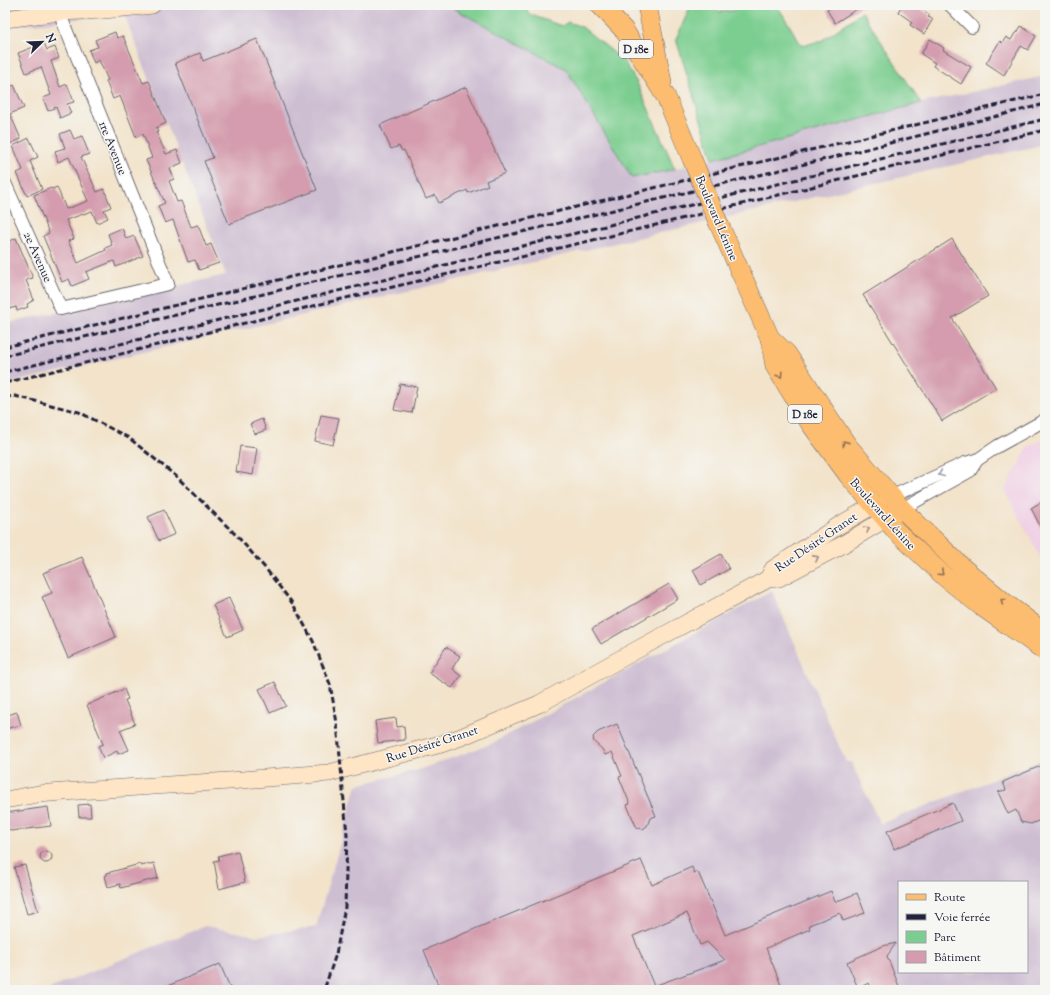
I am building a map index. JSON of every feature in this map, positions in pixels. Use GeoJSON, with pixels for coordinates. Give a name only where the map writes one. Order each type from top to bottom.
{"type":"FeatureCollection","features":[{"type":"Feature","properties":{"kind":"main road","name":"Boulevard Lénine"},"geometry":{"type":"LineString","coordinates":[[600,5],[624,30],[666,97],[718,222],[770,338],[775,366],[810,423],[848,475],[912,547],[981,606],[1045,651]]}},
{"type":"Feature","properties":{"kind":"main road","name":"Boulevard Lénine"},"geometry":{"type":"LineString","coordinates":[[647,5],[666,97]]}},
{"type":"Feature","properties":{"kind":"main road","name":"Boulevard Lénine"},"geometry":{"type":"LineString","coordinates":[[770,338],[788,354],[846,445],[896,503],[963,568],[1045,633]]}},
{"type":"Feature","properties":{"kind":"street"},"geometry":{"type":"LineString","coordinates":[[5,19],[59,12],[104,10],[152,5]]}},
{"type":"Feature","properties":{"kind":"street"},"geometry":{"type":"LineString","coordinates":[[950,5],[972,27]]}},
{"type":"Feature","properties":{"kind":"street","name":"1re Avenue"},"geometry":{"type":"LineString","coordinates":[[59,12],[168,284],[61,309]]}},
{"type":"Feature","properties":{"kind":"street","name":"2e Avenue"},"geometry":{"type":"LineString","coordinates":[[5,183],[61,309]]}},
{"type":"Feature","properties":{"kind":"street","name":"Rue Désiré Granet"},"geometry":{"type":"LineString","coordinates":[[896,503],[970,470],[977,460],[998,446],[1045,420]]}},
{"type":"Feature","properties":{"kind":"street","name":"Rue Désiré Granet"},"geometry":{"type":"LineString","coordinates":[[5,800],[38,794],[62,792],[329,773],[441,744],[539,704],[768,579],[773,569],[838,526],[880,512],[965,462],[977,460]]}},
{"type":"Feature","properties":{"kind":"shaded area"},"geometry":{"type":"Polygon","coordinates":[[[5,5],[447,5],[566,69],[632,178],[679,168],[921,103],[1045,76],[1045,144],[5,384],[5,324],[226,275],[124,14],[5,27],[5,5]]]}},
{"type":"Feature","properties":{"kind":"shaded area"},"geometry":{"type":"Polygon","coordinates":[[[1045,439],[1045,567],[1005,490],[1028,447],[1045,439]]]}},
{"type":"Feature","properties":{"kind":"shaded area"},"geometry":{"type":"Polygon","coordinates":[[[772,591],[846,762],[851,762],[880,824],[1045,759],[1045,990],[49,990],[205,926],[257,936],[316,927],[357,785],[418,770],[491,744],[772,591]]]}},
{"type":"Feature","properties":{"kind":"green space"},"geometry":{"type":"Polygon","coordinates":[[[447,5],[521,5],[531,15],[562,26],[568,22],[582,27],[624,61],[637,83],[675,169],[632,178],[566,69],[447,5]]]}},
{"type":"Feature","properties":{"kind":"green space"},"geometry":{"type":"Polygon","coordinates":[[[691,5],[715,5],[719,12],[777,5],[802,46],[823,40],[862,12],[921,103],[713,159],[676,39],[691,5]]]}},
{"type":"Feature","properties":{"kind":"building"},"geometry":{"type":"Polygon","coordinates":[[[834,5],[863,5],[835,23],[827,10],[834,5]]]}},
{"type":"Feature","properties":{"kind":"building"},"geometry":{"type":"Polygon","coordinates":[[[902,5],[923,5],[921,9],[930,15],[928,17],[933,19],[924,34],[910,25],[912,22],[898,12],[902,5]]]}},
{"type":"Feature","properties":{"kind":"building"},"geometry":{"type":"Polygon","coordinates":[[[1021,26],[1036,36],[1028,50],[1021,46],[1004,75],[986,63],[1000,41],[1002,43],[1006,37],[1011,40],[1021,26]]]}},
{"type":"Feature","properties":{"kind":"building"},"geometry":{"type":"Polygon","coordinates":[[[115,32],[117,38],[123,36],[143,83],[149,81],[166,123],[156,128],[158,132],[156,132],[166,154],[177,150],[182,163],[170,168],[174,179],[169,181],[177,202],[181,201],[191,227],[198,225],[206,246],[211,244],[219,263],[199,270],[195,260],[188,262],[173,220],[165,223],[158,206],[165,203],[146,160],[152,158],[143,134],[136,137],[120,96],[113,99],[106,81],[108,80],[99,60],[94,63],[89,50],[98,47],[95,40],[115,32]]]}},
{"type":"Feature","properties":{"kind":"building"},"geometry":{"type":"Polygon","coordinates":[[[257,39],[317,190],[229,224],[204,161],[213,158],[175,63],[200,53],[203,61],[257,39]]]}},
{"type":"Feature","properties":{"kind":"building"},"geometry":{"type":"Polygon","coordinates":[[[930,39],[944,48],[943,50],[971,67],[961,84],[933,66],[935,63],[921,54],[930,39]]]}},
{"type":"Feature","properties":{"kind":"building"},"geometry":{"type":"Polygon","coordinates":[[[44,43],[47,50],[55,47],[59,58],[51,61],[60,87],[67,84],[74,102],[67,104],[71,113],[60,118],[56,107],[48,111],[43,98],[51,95],[41,67],[26,73],[18,53],[44,43]]]}},
{"type":"Feature","properties":{"kind":"building"},"geometry":{"type":"Polygon","coordinates":[[[14,85],[24,108],[10,114],[21,139],[5,146],[5,89],[14,85]]]}},
{"type":"Feature","properties":{"kind":"building"},"geometry":{"type":"Polygon","coordinates":[[[466,87],[505,173],[486,181],[488,185],[468,193],[467,190],[439,203],[435,195],[426,199],[404,150],[402,151],[399,146],[391,149],[380,125],[466,87]]]}},
{"type":"Feature","properties":{"kind":"building"},"geometry":{"type":"Polygon","coordinates":[[[70,130],[74,139],[82,136],[89,154],[81,157],[97,192],[104,189],[111,207],[104,210],[108,218],[97,223],[92,211],[66,220],[74,239],[68,241],[78,263],[106,250],[105,248],[112,245],[108,234],[122,228],[126,239],[134,236],[143,256],[116,267],[114,261],[86,272],[89,279],[72,286],[69,279],[62,282],[43,236],[49,233],[34,195],[57,187],[66,209],[88,201],[69,157],[58,162],[55,151],[65,148],[60,134],[70,130]]]}},
{"type":"Feature","properties":{"kind":"building"},"geometry":{"type":"Polygon","coordinates":[[[29,138],[38,157],[30,161],[42,189],[27,196],[17,173],[23,170],[13,146],[29,138]]]}},
{"type":"Feature","properties":{"kind":"building"},"geometry":{"type":"Polygon","coordinates":[[[16,238],[33,278],[26,280],[34,300],[27,304],[28,307],[17,311],[16,307],[5,310],[5,250],[8,249],[6,243],[16,238]]]}},
{"type":"Feature","properties":{"kind":"building"},"geometry":{"type":"Polygon","coordinates":[[[952,239],[988,296],[952,318],[996,388],[942,421],[863,295],[952,239]]]}},
{"type":"Feature","properties":{"kind":"building"},"geometry":{"type":"Polygon","coordinates":[[[400,384],[417,387],[412,413],[394,410],[400,384]]]}},
{"type":"Feature","properties":{"kind":"building"},"geometry":{"type":"Polygon","coordinates":[[[321,415],[339,418],[333,445],[315,441],[321,415]]]}},
{"type":"Feature","properties":{"kind":"building"},"geometry":{"type":"Polygon","coordinates":[[[262,419],[266,430],[255,434],[250,424],[262,419]]]}},
{"type":"Feature","properties":{"kind":"building"},"geometry":{"type":"Polygon","coordinates":[[[240,446],[257,448],[253,475],[236,472],[240,446]]]}},
{"type":"Feature","properties":{"kind":"building"},"geometry":{"type":"Polygon","coordinates":[[[1045,500],[1045,536],[1031,508],[1045,500]]]}},
{"type":"Feature","properties":{"kind":"building"},"geometry":{"type":"Polygon","coordinates":[[[164,510],[175,534],[159,541],[148,517],[164,510]]]}},
{"type":"Feature","properties":{"kind":"building"},"geometry":{"type":"Polygon","coordinates":[[[721,554],[729,569],[701,585],[693,570],[721,554]]]}},
{"type":"Feature","properties":{"kind":"building"},"geometry":{"type":"Polygon","coordinates":[[[82,557],[116,637],[68,658],[42,597],[52,593],[43,573],[82,557]]]}},
{"type":"Feature","properties":{"kind":"building"},"geometry":{"type":"Polygon","coordinates":[[[669,584],[678,599],[601,644],[592,629],[669,584]]]}},
{"type":"Feature","properties":{"kind":"building"},"geometry":{"type":"Polygon","coordinates":[[[229,598],[243,630],[227,637],[213,605],[229,598]]]}},
{"type":"Feature","properties":{"kind":"building"},"geometry":{"type":"Polygon","coordinates":[[[446,647],[460,656],[452,669],[461,676],[452,688],[429,673],[446,647]]]}},
{"type":"Feature","properties":{"kind":"building"},"geometry":{"type":"Polygon","coordinates":[[[275,682],[286,706],[270,713],[259,689],[275,682]]]}},
{"type":"Feature","properties":{"kind":"building"},"geometry":{"type":"Polygon","coordinates":[[[124,689],[128,699],[125,700],[135,724],[120,730],[129,750],[118,754],[117,751],[103,758],[98,746],[103,744],[87,705],[124,689]]]}},
{"type":"Feature","properties":{"kind":"building"},"geometry":{"type":"Polygon","coordinates":[[[17,712],[21,725],[5,729],[5,716],[17,712]]]}},
{"type":"Feature","properties":{"kind":"building"},"geometry":{"type":"Polygon","coordinates":[[[396,718],[397,727],[404,726],[405,740],[378,743],[375,721],[396,718]]]}},
{"type":"Feature","properties":{"kind":"building"},"geometry":{"type":"Polygon","coordinates":[[[617,724],[656,816],[650,818],[647,826],[643,829],[636,826],[627,805],[630,804],[619,777],[622,776],[612,752],[605,755],[602,749],[594,742],[593,737],[598,732],[617,724]]]}},
{"type":"Feature","properties":{"kind":"building"},"geometry":{"type":"Polygon","coordinates":[[[1045,764],[1045,818],[1031,824],[1021,822],[1016,810],[1008,814],[998,792],[1006,790],[1003,782],[1045,764]]]}},
{"type":"Feature","properties":{"kind":"building"},"geometry":{"type":"Polygon","coordinates":[[[953,803],[961,821],[894,849],[887,831],[953,803]]]}},
{"type":"Feature","properties":{"kind":"building"},"geometry":{"type":"Polygon","coordinates":[[[90,804],[91,817],[79,817],[78,805],[90,804]]]}},
{"type":"Feature","properties":{"kind":"building"},"geometry":{"type":"Polygon","coordinates":[[[48,807],[51,826],[11,831],[5,826],[5,813],[48,807]]]}},
{"type":"Feature","properties":{"kind":"building"},"geometry":{"type":"Polygon","coordinates":[[[44,851],[48,851],[52,857],[48,863],[44,863],[40,859],[40,855],[44,851]]]}},
{"type":"Feature","properties":{"kind":"building"},"geometry":{"type":"Polygon","coordinates":[[[238,851],[245,882],[219,889],[214,861],[219,860],[218,856],[238,851]]]}},
{"type":"Feature","properties":{"kind":"building"},"geometry":{"type":"Polygon","coordinates":[[[641,860],[652,885],[692,867],[694,873],[698,872],[725,935],[831,891],[835,902],[857,893],[865,913],[843,921],[840,913],[809,925],[810,929],[766,948],[783,990],[440,990],[424,950],[641,860]],[[687,913],[633,936],[654,986],[725,960],[707,942],[700,945],[687,913]]]}},
{"type":"Feature","properties":{"kind":"building"},"geometry":{"type":"Polygon","coordinates":[[[154,863],[158,878],[121,888],[120,884],[108,887],[105,876],[107,873],[140,864],[141,866],[154,863]]]}},
{"type":"Feature","properties":{"kind":"building"},"geometry":{"type":"Polygon","coordinates":[[[25,865],[38,911],[27,914],[14,867],[25,865]]]}},
{"type":"Feature","properties":{"kind":"building"},"geometry":{"type":"Polygon","coordinates":[[[896,943],[887,956],[899,986],[890,990],[872,990],[869,983],[858,988],[847,962],[883,946],[896,943]]]}},
{"type":"Feature","properties":{"kind":"building"},"geometry":{"type":"Polygon","coordinates":[[[220,964],[231,990],[158,990],[220,964]]]}},
{"type":"Feature","properties":{"kind":"railway"},"geometry":{"type":"LineString","coordinates":[[5,347],[727,170],[1045,94]]}},
{"type":"Feature","properties":{"kind":"railway"},"geometry":{"type":"LineString","coordinates":[[5,356],[826,159],[1045,104]]}},
{"type":"Feature","properties":{"kind":"railway"},"geometry":{"type":"LineString","coordinates":[[5,372],[1045,119]]}},
{"type":"Feature","properties":{"kind":"railway"},"geometry":{"type":"LineString","coordinates":[[5,383],[329,302],[623,233],[1045,130]]}},
{"type":"Feature","properties":{"kind":"railway"},"geometry":{"type":"LineString","coordinates":[[5,397],[15,396],[79,412],[129,438],[177,477],[238,537],[266,569],[293,604],[313,641],[330,684],[337,723],[347,835],[345,907],[336,954],[324,990]]}}]}
